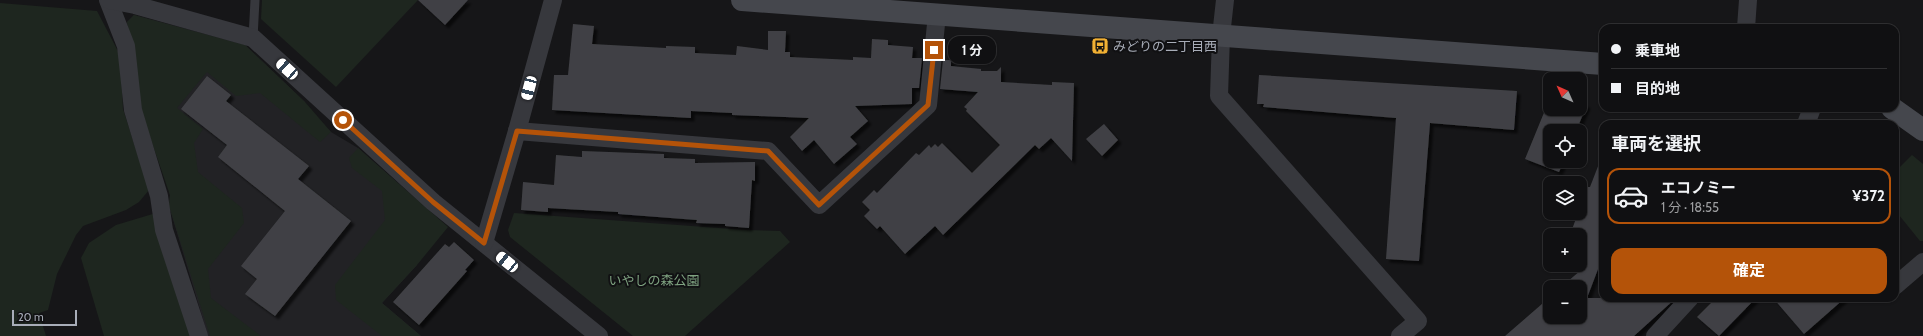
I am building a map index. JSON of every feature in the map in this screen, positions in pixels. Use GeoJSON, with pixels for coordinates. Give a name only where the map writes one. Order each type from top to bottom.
{"type":"FeatureCollection","features":[{"type":"Feature","properties":{"kind":"street"},"geometry":{"type":"LineString","coordinates":[[109,0],[134,5],[253,38],[433,202],[599,336]]}},
{"type":"Feature","properties":{"kind":"street"},"geometry":{"type":"LineString","coordinates":[[109,0],[126,46],[133,110],[159,196],[164,230],[199,336]]}},
{"type":"Feature","properties":{"kind":"street"},"geometry":{"type":"LineString","coordinates":[[484,243],[553,0]]}},
{"type":"Feature","properties":{"kind":"street"},"geometry":{"type":"LineString","coordinates":[[742,0],[1599,64]]}},
{"type":"Feature","properties":{"kind":"street"},"geometry":{"type":"LineString","coordinates":[[1225,0],[1221,36],[1219,96],[1418,321],[1400,336]]}},
{"type":"Feature","properties":{"kind":"street"},"geometry":{"type":"LineString","coordinates":[[1746,24],[1748,0]]}},
{"type":"Feature","properties":{"kind":"street"},"geometry":{"type":"LineString","coordinates":[[517,131],[768,151],[819,205],[928,105],[937,14]]}},
{"type":"Feature","properties":{"kind":"street"},"geometry":{"type":"LineString","coordinates":[[1898,112],[1923,130]]}},
{"type":"Feature","properties":{"kind":"street"},"geometry":{"type":"LineString","coordinates":[[1899,283],[1923,262]]}},
{"type":"Feature","properties":{"kind":"street"},"geometry":{"type":"LineString","coordinates":[[1655,336],[1686,302]]}},
{"type":"Feature","properties":{"kind":"lane"},"geometry":{"type":"LineString","coordinates":[[253,38],[255,0]]}},
{"type":"Feature","properties":{"kind":"shaded area"},"geometry":{"type":"Polygon","coordinates":[[[134,15],[245,45],[305,102],[305,107],[331,132],[358,148],[417,200],[417,265],[382,303],[421,336],[208,336],[169,206],[170,195],[127,22],[134,15]]]}},
{"type":"Feature","properties":{"kind":"green space"},"geometry":{"type":"Polygon","coordinates":[[[262,0],[418,0],[336,87],[261,19],[262,0]]]}},
{"type":"Feature","properties":{"kind":"green space"},"geometry":{"type":"Polygon","coordinates":[[[0,3],[97,11],[120,55],[123,109],[149,190],[139,202],[126,210],[83,226],[76,235],[57,274],[48,310],[39,313],[46,336],[0,336],[0,3]]]}},
{"type":"Feature","properties":{"kind":"green space"},"geometry":{"type":"Polygon","coordinates":[[[134,15],[245,45],[305,102],[331,132],[320,142],[260,93],[236,96],[207,72],[177,108],[203,129],[194,143],[198,172],[242,208],[244,223],[208,269],[211,298],[261,336],[210,336],[169,206],[170,195],[139,105],[127,22],[134,15]]]}},
{"type":"Feature","properties":{"kind":"green space"},"geometry":{"type":"Polygon","coordinates":[[[358,148],[448,227],[417,265],[382,303],[421,336],[382,336],[336,300],[335,285],[385,220],[382,191],[352,168],[349,158],[358,148]]]}},
{"type":"Feature","properties":{"kind":"green space"},"geometry":{"type":"Polygon","coordinates":[[[1912,155],[1923,164],[1923,241],[1920,241],[1899,215],[1899,168],[1912,155]]]}},
{"type":"Feature","properties":{"kind":"green space"},"geometry":{"type":"Polygon","coordinates":[[[156,213],[195,336],[104,336],[81,258],[89,243],[116,225],[156,213]]]}},
{"type":"Feature","properties":{"kind":"green space","name":"いやしの森公園"},"geometry":{"type":"Polygon","coordinates":[[[514,213],[746,230],[780,231],[790,242],[685,336],[633,336],[510,237],[508,230],[514,213]]]}},
{"type":"Feature","properties":{"kind":"building"},"geometry":{"type":"Polygon","coordinates":[[[418,0],[468,0],[445,25],[418,0]]]}},
{"type":"Feature","properties":{"kind":"building"},"geometry":{"type":"Polygon","coordinates":[[[573,24],[594,26],[592,44],[666,48],[666,46],[695,47],[695,53],[736,55],[737,46],[768,50],[768,31],[786,31],[785,52],[790,52],[790,57],[853,60],[853,57],[871,58],[872,39],[888,40],[888,45],[913,47],[912,58],[922,58],[919,88],[912,88],[912,104],[855,106],[868,121],[850,137],[857,144],[834,164],[814,140],[802,151],[790,137],[809,118],[732,115],[732,113],[691,111],[691,118],[552,110],[554,75],[568,75],[573,24]]]}},
{"type":"Feature","properties":{"kind":"building"},"geometry":{"type":"Polygon","coordinates":[[[943,60],[951,60],[951,66],[981,69],[981,71],[997,71],[1001,67],[1001,82],[1052,85],[1052,82],[1074,83],[1072,161],[1051,138],[1039,149],[1035,145],[943,235],[935,226],[905,254],[880,226],[877,229],[864,216],[870,210],[862,202],[874,190],[877,193],[916,153],[919,155],[929,145],[931,148],[935,144],[938,147],[942,143],[972,173],[1000,145],[966,111],[967,109],[964,107],[978,92],[940,89],[943,60]]]}},
{"type":"Feature","properties":{"kind":"building"},"geometry":{"type":"Polygon","coordinates":[[[1259,75],[1517,91],[1514,130],[1430,123],[1419,261],[1386,259],[1396,118],[1263,107],[1264,104],[1257,104],[1259,75]]]}},
{"type":"Feature","properties":{"kind":"building"},"geometry":{"type":"Polygon","coordinates":[[[207,76],[231,95],[226,101],[309,166],[298,179],[351,221],[275,316],[245,294],[257,279],[241,266],[285,211],[218,157],[227,145],[181,109],[207,76]]]}},
{"type":"Feature","properties":{"kind":"building"},"geometry":{"type":"Polygon","coordinates":[[[1543,115],[1582,116],[1579,124],[1543,124],[1543,166],[1525,159],[1543,115]]]}},
{"type":"Feature","properties":{"kind":"building"},"geometry":{"type":"Polygon","coordinates":[[[1104,124],[1118,140],[1102,156],[1086,139],[1104,124]]]}},
{"type":"Feature","properties":{"kind":"building"},"geometry":{"type":"Polygon","coordinates":[[[582,151],[664,154],[664,158],[695,159],[695,163],[755,162],[755,181],[752,180],[749,228],[725,226],[725,224],[696,223],[697,220],[618,214],[618,212],[548,208],[548,212],[521,210],[523,182],[554,185],[556,155],[582,157],[582,151]]]}},
{"type":"Feature","properties":{"kind":"building"},"geometry":{"type":"Polygon","coordinates":[[[1599,164],[1599,266],[1587,298],[1587,280],[1569,280],[1579,272],[1587,272],[1587,228],[1573,228],[1575,220],[1587,220],[1588,187],[1590,187],[1599,164]]]}},
{"type":"Feature","properties":{"kind":"building"},"geometry":{"type":"Polygon","coordinates":[[[1549,168],[1561,168],[1559,172],[1549,168]]]}},
{"type":"Feature","properties":{"kind":"building"},"geometry":{"type":"Polygon","coordinates":[[[454,242],[474,260],[465,270],[467,271],[419,325],[393,302],[445,244],[449,247],[454,242]]]}},
{"type":"Feature","properties":{"kind":"building"},"geometry":{"type":"Polygon","coordinates":[[[1587,298],[1599,298],[1599,302],[1672,302],[1634,336],[1505,336],[1543,303],[1543,324],[1587,324],[1587,298]]]}},
{"type":"Feature","properties":{"kind":"building"},"geometry":{"type":"Polygon","coordinates":[[[1712,302],[1752,302],[1719,336],[1697,317],[1712,302]]]}},
{"type":"Feature","properties":{"kind":"building"},"geometry":{"type":"Polygon","coordinates":[[[1776,302],[1840,302],[1804,334],[1776,302]]]}},
{"type":"Feature","properties":{"kind":"place","name":"みどりの二丁目西"},"geometry":{"type":"Point","coordinates":[1100,46]}},
{"type":"Feature","properties":{"kind":"route"},"geometry":{"type":"LineString","coordinates":[[343,120],[433,202],[484,243],[517,131],[768,151],[819,205],[928,105],[934,50]]}}]}
